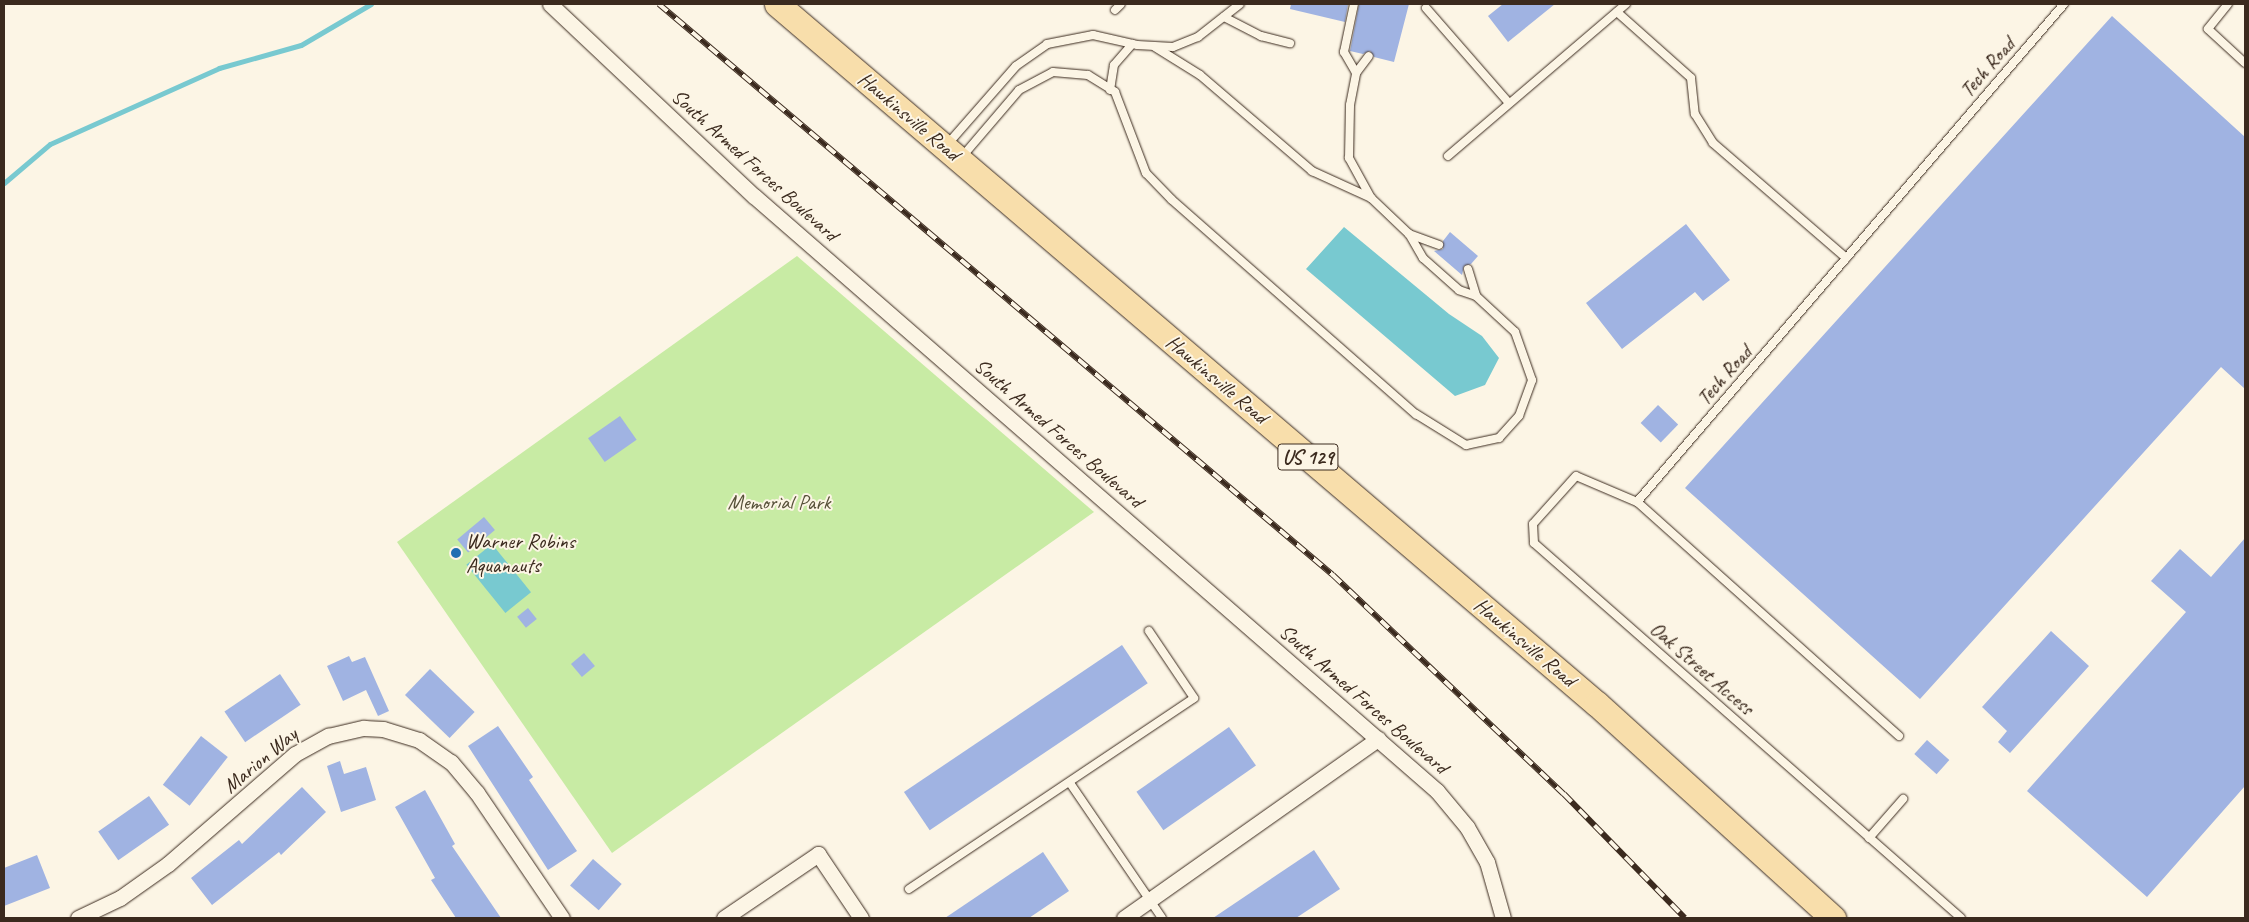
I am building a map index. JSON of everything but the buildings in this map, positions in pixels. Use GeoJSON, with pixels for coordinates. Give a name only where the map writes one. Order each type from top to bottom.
{"type":"FeatureCollection","features":[{"type":"Feature","properties":{"kind":"main road","name":"Hawkinsville Road"},"geometry":{"type":"LineString","coordinates":[[776,4],[1597,704],[1833,918]]}},
{"type":"Feature","properties":{"kind":"street","name":"South Armed Forces Boulevard"},"geometry":{"type":"LineString","coordinates":[[550,4],[754,196],[1437,791],[1468,827],[1487,862],[1503,918]]}},
{"type":"Feature","properties":{"kind":"street","name":"Marion Way"},"geometry":{"type":"LineString","coordinates":[[78,918],[110,902],[184,852],[295,754],[328,736],[373,729],[419,740],[451,762],[477,793],[562,918]]}},
{"type":"Feature","properties":{"kind":"street"},"geometry":{"type":"LineString","coordinates":[[1124,918],[1378,739]]}},
{"type":"Feature","properties":{"kind":"street"},"geometry":{"type":"LineString","coordinates":[[724,918],[818,854],[861,918]]}},
{"type":"Feature","properties":{"kind":"street"},"geometry":{"type":"LineString","coordinates":[[110,902],[114,918]]}},
{"type":"Feature","properties":{"kind":"lane"},"geometry":{"type":"LineString","coordinates":[[1114,10],[1121,4]]}},
{"type":"Feature","properties":{"kind":"lane"},"geometry":{"type":"LineString","coordinates":[[952,154],[1016,66],[1047,44],[1093,35],[1132,44],[1173,47],[1198,37],[1240,4]]}},
{"type":"Feature","properties":{"kind":"lane"},"geometry":{"type":"LineString","coordinates":[[1354,4],[1344,52],[1356,73]]}},
{"type":"Feature","properties":{"kind":"lane"},"geometry":{"type":"LineString","coordinates":[[1448,156],[1626,4]]}},
{"type":"Feature","properties":{"kind":"lane","name":"Tech Road"},"geometry":{"type":"LineString","coordinates":[[1637,502],[2064,4]]}},
{"type":"Feature","properties":{"kind":"lane"},"geometry":{"type":"LineString","coordinates":[[2228,4],[2208,29],[2245,63]]}},
{"type":"Feature","properties":{"kind":"lane"},"geometry":{"type":"LineString","coordinates":[[1426,8],[1509,103]]}},
{"type":"Feature","properties":{"kind":"lane"},"geometry":{"type":"LineString","coordinates":[[1617,12],[1691,78],[1695,114],[1713,144],[1846,258]]}},
{"type":"Feature","properties":{"kind":"lane"},"geometry":{"type":"LineString","coordinates":[[1224,17],[1261,36],[1290,43]]}},
{"type":"Feature","properties":{"kind":"lane"},"geometry":{"type":"LineString","coordinates":[[1110,90],[1114,65],[1132,44]]}},
{"type":"Feature","properties":{"kind":"lane"},"geometry":{"type":"LineString","coordinates":[[1155,46],[1200,74],[1312,171],[1371,198]]}},
{"type":"Feature","properties":{"kind":"lane"},"geometry":{"type":"LineString","coordinates":[[952,154],[1019,90],[1052,72],[1088,75],[1115,92],[1146,173],[1172,200],[1416,414],[1466,445],[1499,438],[1519,416],[1532,380],[1515,332],[1476,296],[1459,290],[1424,258],[1409,234],[1371,198],[1349,158],[1350,105],[1356,73],[1369,56]]}},
{"type":"Feature","properties":{"kind":"lane"},"geometry":{"type":"LineString","coordinates":[[1409,234],[1439,245]]}},
{"type":"Feature","properties":{"kind":"lane"},"geometry":{"type":"LineString","coordinates":[[1468,269],[1476,296]]}},
{"type":"Feature","properties":{"kind":"lane","name":"Oak Street Access"},"geometry":{"type":"LineString","coordinates":[[1637,502],[1576,476],[1533,524],[1534,543],[1961,918]]}},
{"type":"Feature","properties":{"kind":"lane"},"geometry":{"type":"LineString","coordinates":[[1637,502],[1899,736]]}},
{"type":"Feature","properties":{"kind":"lane"},"geometry":{"type":"LineString","coordinates":[[909,889],[1070,783],[1194,698],[1149,631]]}},
{"type":"Feature","properties":{"kind":"lane"},"geometry":{"type":"LineString","coordinates":[[1070,783],[1162,918]]}},
{"type":"Feature","properties":{"kind":"lane"},"geometry":{"type":"LineString","coordinates":[[1869,838],[1904,799]]}},
{"type":"Feature","properties":{"kind":"green space","name":"Memorial Park"},"geometry":{"type":"Polygon","coordinates":[[[797,256],[1094,512],[612,853],[397,542],[797,256]]]}},
{"type":"Feature","properties":{"kind":"water"},"geometry":{"type":"Polygon","coordinates":[[[1344,227],[1449,314],[1482,336],[1499,358],[1485,385],[1455,396],[1306,269],[1344,227]]]}},
{"type":"Feature","properties":{"kind":"water"},"geometry":{"type":"Polygon","coordinates":[[[492,544],[531,592],[505,613],[466,565],[492,544]]]}},
{"type":"Feature","properties":{"kind":"waterway"},"geometry":{"type":"LineString","coordinates":[[4,183],[50,144],[219,68],[301,45],[371,4]]}},
{"type":"Feature","properties":{"kind":"railway"},"geometry":{"type":"LineString","coordinates":[[659,4],[1333,575],[1564,794],[1685,918]]}},
{"type":"Feature","properties":{"kind":"place","name":"Warner Robins Aquanauts"},"geometry":{"type":"Point","coordinates":[456,553]}}]}
